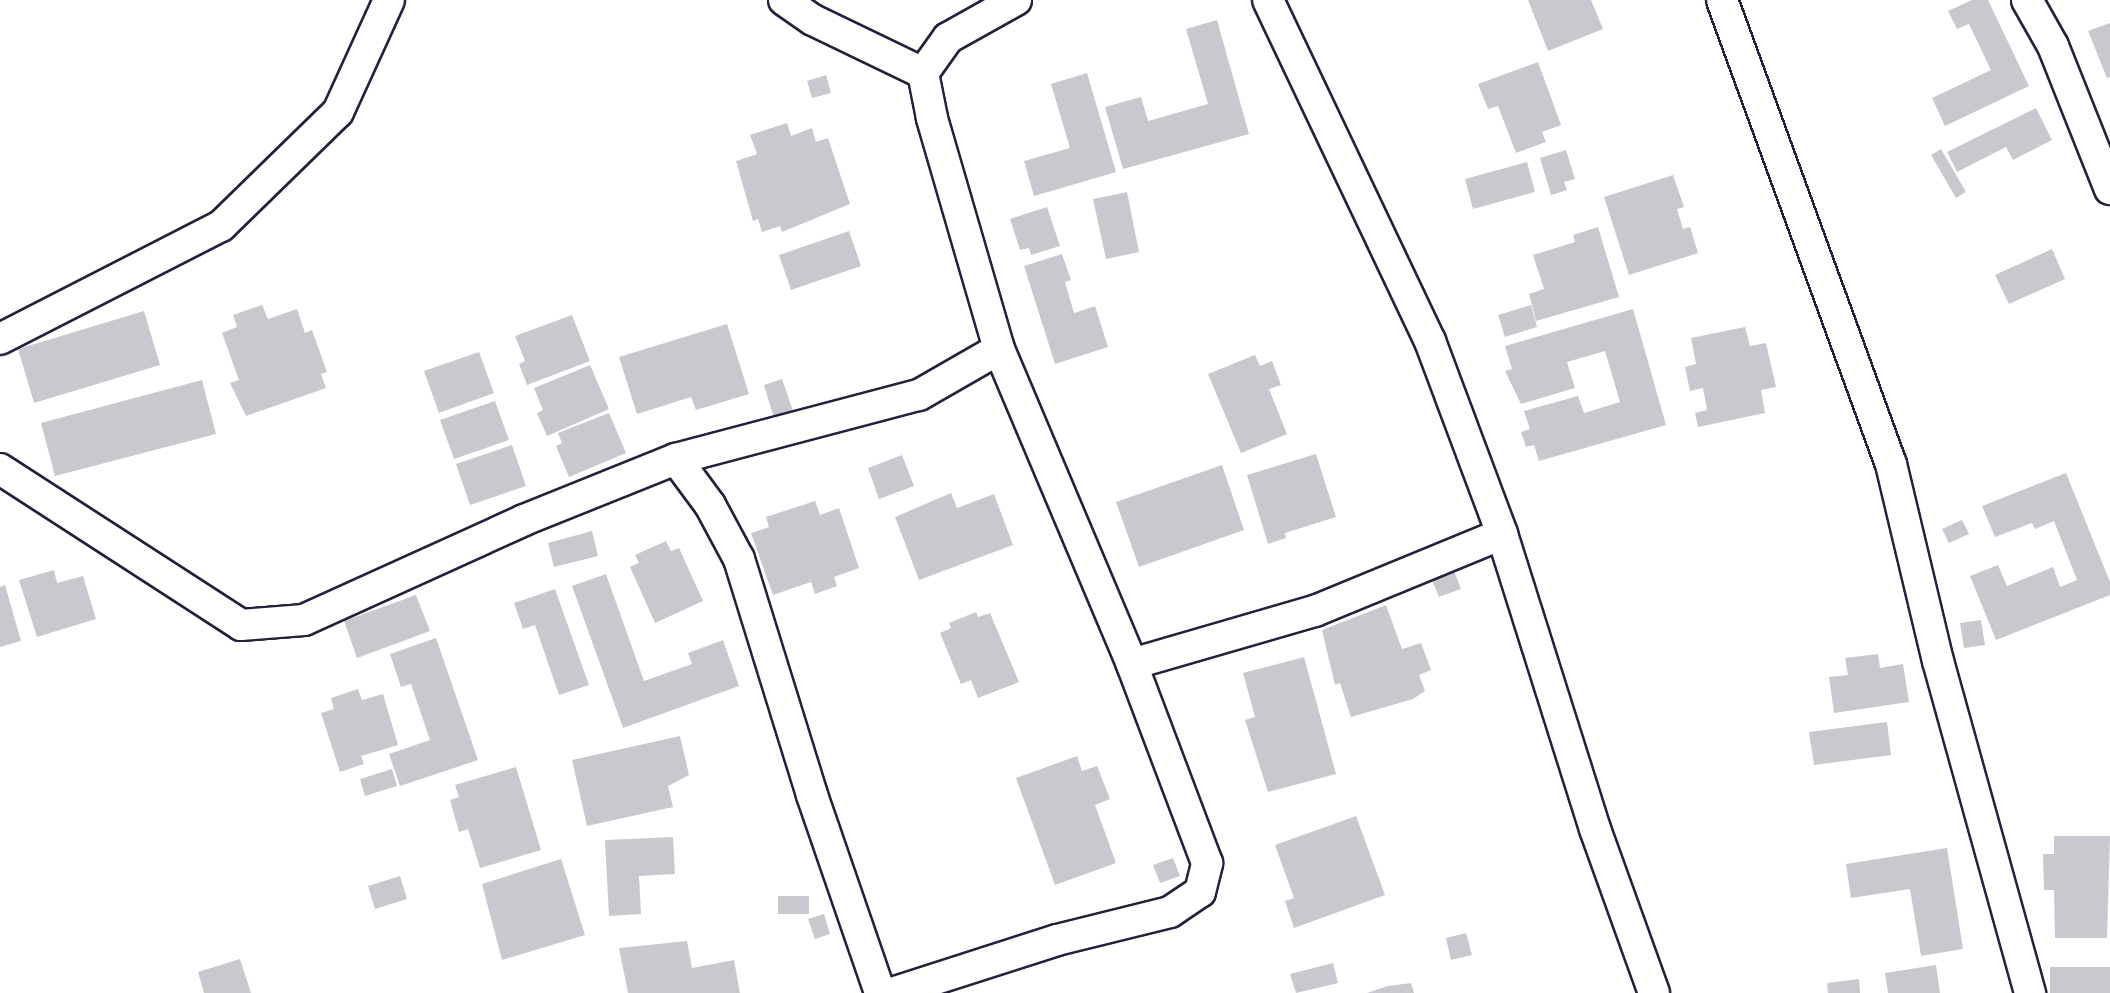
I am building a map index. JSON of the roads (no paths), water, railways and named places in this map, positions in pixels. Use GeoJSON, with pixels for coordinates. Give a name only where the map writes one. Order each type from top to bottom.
{"type":"FeatureCollection","features":[{"type":"Feature","properties":{"kind":"street"},"geometry":{"type":"LineString","coordinates":[[0,339],[221,226],[338,113],[389,0]]}},
{"type":"Feature","properties":{"kind":"street"},"geometry":{"type":"LineString","coordinates":[[784,0],[813,20],[923,73],[999,349],[1132,664],[1199,832],[1207,863],[1200,891],[1170,912],[1057,940],[892,993]]}},
{"type":"Feature","properties":{"kind":"street"},"geometry":{"type":"LineString","coordinates":[[923,73],[948,38],[1016,0]]}},
{"type":"Feature","properties":{"kind":"street"},"geometry":{"type":"LineString","coordinates":[[1268,0],[1430,341],[1502,534],[1595,829],[1654,993]]}},
{"type":"Feature","properties":{"kind":"street"},"geometry":{"type":"LineString","coordinates":[[1722,0],[1891,464],[1938,661],[2031,993]]}},
{"type":"Feature","properties":{"kind":"street"},"geometry":{"type":"LineString","coordinates":[[2027,0],[2053,46],[2110,189]]}},
{"type":"Feature","properties":{"kind":"street"},"geometry":{"type":"LineString","coordinates":[[0,469],[241,625],[304,620],[524,520],[676,459],[919,395],[999,349]]}},
{"type":"Feature","properties":{"kind":"street"},"geometry":{"type":"LineString","coordinates":[[676,459],[710,505],[740,559],[812,795],[880,993]]}},
{"type":"Feature","properties":{"kind":"street"},"geometry":{"type":"LineString","coordinates":[[1132,664],[1315,611],[1502,534]]}}]}
